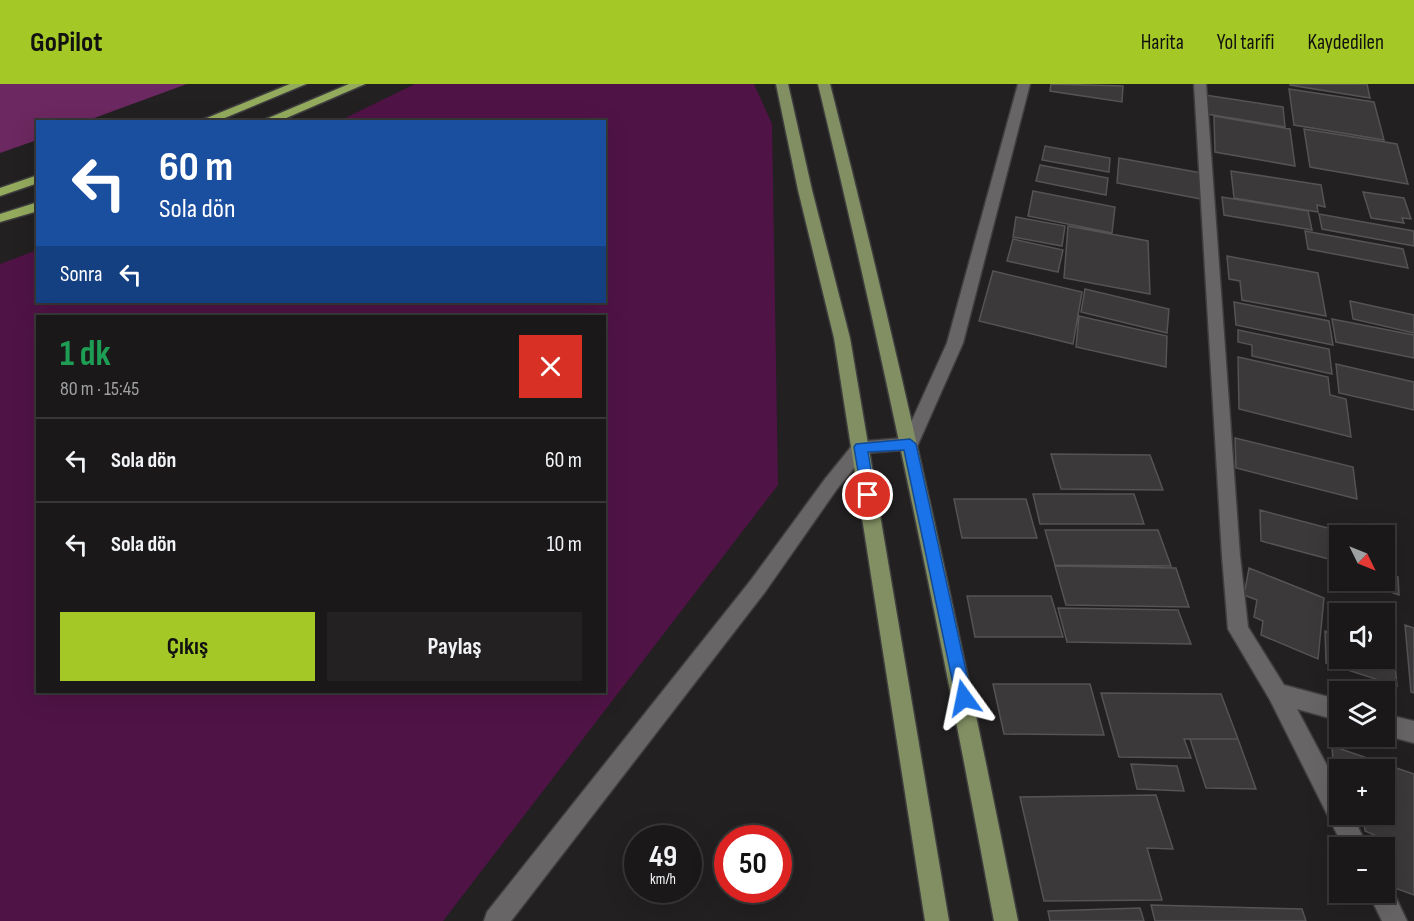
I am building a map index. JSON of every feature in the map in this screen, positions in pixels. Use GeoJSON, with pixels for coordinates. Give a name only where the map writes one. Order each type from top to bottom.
{"type":"FeatureCollection","features":[{"type":"Feature","properties":{"kind":"highway"},"geometry":{"type":"LineString","coordinates":[[208,120],[300,84]]}},
{"type":"Feature","properties":{"kind":"highway"},"geometry":{"type":"LineString","coordinates":[[271,120],[359,84]]}},
{"type":"Feature","properties":{"kind":"highway"},"geometry":{"type":"LineString","coordinates":[[0,192],[36,181]]}},
{"type":"Feature","properties":{"kind":"highway"},"geometry":{"type":"LineString","coordinates":[[0,218],[36,207]]}},
{"type":"Feature","properties":{"kind":"main road"},"geometry":{"type":"LineString","coordinates":[[782,84],[805,190],[842,338],[937,921]]}},
{"type":"Feature","properties":{"kind":"main road"},"geometry":{"type":"LineString","coordinates":[[824,84],[910,444],[964,698],[1006,921]]}},
{"type":"Feature","properties":{"kind":"street"},"geometry":{"type":"LineString","coordinates":[[496,921],[758,586],[831,484],[861,447],[910,444],[954,343],[1024,84]]}},
{"type":"Feature","properties":{"kind":"street"},"geometry":{"type":"LineString","coordinates":[[1200,84],[1231,556],[1238,629],[1276,693],[1329,793]]}},
{"type":"Feature","properties":{"kind":"street"},"geometry":{"type":"LineString","coordinates":[[1276,693],[1329,708]]}},
{"type":"Feature","properties":{"kind":"street"},"geometry":{"type":"LineString","coordinates":[[1395,727],[1414,732]]}},
{"type":"Feature","properties":{"kind":"street"},"geometry":{"type":"LineString","coordinates":[[1386,903],[1395,921]]}},
{"type":"Feature","properties":{"kind":"shaded area"},"geometry":{"type":"Polygon","coordinates":[[[0,84],[187,84],[89,120],[36,120],[36,140],[0,153],[0,84]]]}},
{"type":"Feature","properties":{"kind":"shaded area"},"geometry":{"type":"Polygon","coordinates":[[[415,84],[754,84],[772,124],[778,485],[443,921],[0,921],[0,264],[36,250],[36,303],[606,303],[606,120],[341,120],[415,84]]]}},
{"type":"Feature","properties":{"kind":"building"},"geometry":{"type":"Polygon","coordinates":[[[1051,84],[1123,86],[1122,102],[1050,91],[1051,84]]]}},
{"type":"Feature","properties":{"kind":"building"},"geometry":{"type":"Polygon","coordinates":[[[1367,84],[1370,98],[1290,85],[1367,84]]]}},
{"type":"Feature","properties":{"kind":"building"},"geometry":{"type":"Polygon","coordinates":[[[1289,89],[1374,102],[1384,140],[1294,125],[1289,89]]]}},
{"type":"Feature","properties":{"kind":"building"},"geometry":{"type":"Polygon","coordinates":[[[1205,95],[1283,107],[1285,127],[1207,114],[1205,95]]]}},
{"type":"Feature","properties":{"kind":"building"},"geometry":{"type":"Polygon","coordinates":[[[1214,116],[1290,129],[1295,166],[1215,152],[1214,116]]]}},
{"type":"Feature","properties":{"kind":"building"},"geometry":{"type":"Polygon","coordinates":[[[1304,129],[1397,144],[1408,184],[1310,167],[1304,129]]]}},
{"type":"Feature","properties":{"kind":"building"},"geometry":{"type":"Polygon","coordinates":[[[1045,146],[1110,158],[1109,172],[1042,160],[1045,146]]]}},
{"type":"Feature","properties":{"kind":"building"},"geometry":{"type":"Polygon","coordinates":[[[1119,158],[1201,173],[1201,199],[1117,183],[1119,158]]]}},
{"type":"Feature","properties":{"kind":"building"},"geometry":{"type":"Polygon","coordinates":[[[1040,165],[1108,178],[1106,195],[1036,181],[1040,165]]]}},
{"type":"Feature","properties":{"kind":"building"},"geometry":{"type":"Polygon","coordinates":[[[1231,171],[1321,185],[1325,207],[1317,205],[1318,212],[1234,198],[1231,171]]]}},
{"type":"Feature","properties":{"kind":"building"},"geometry":{"type":"Polygon","coordinates":[[[1033,191],[1115,207],[1112,233],[1028,216],[1033,191]]]}},
{"type":"Feature","properties":{"kind":"building"},"geometry":{"type":"Polygon","coordinates":[[[1363,192],[1404,198],[1411,219],[1402,218],[1404,223],[1371,218],[1363,192]]]}},
{"type":"Feature","properties":{"kind":"building"},"geometry":{"type":"Polygon","coordinates":[[[1222,197],[1308,211],[1312,230],[1224,215],[1222,197]]]}},
{"type":"Feature","properties":{"kind":"building"},"geometry":{"type":"Polygon","coordinates":[[[1319,214],[1414,231],[1414,246],[1322,229],[1319,214]]]}},
{"type":"Feature","properties":{"kind":"building"},"geometry":{"type":"Polygon","coordinates":[[[1016,217],[1065,226],[1062,246],[1013,237],[1016,217]]]}},
{"type":"Feature","properties":{"kind":"building"},"geometry":{"type":"Polygon","coordinates":[[[1068,226],[1148,241],[1150,294],[1064,278],[1068,226]]]}},
{"type":"Feature","properties":{"kind":"building"},"geometry":{"type":"Polygon","coordinates":[[[1305,231],[1403,249],[1408,268],[1308,249],[1305,231]]]}},
{"type":"Feature","properties":{"kind":"building"},"geometry":{"type":"Polygon","coordinates":[[[1013,239],[1063,250],[1058,272],[1007,261],[1013,239]]]}},
{"type":"Feature","properties":{"kind":"building"},"geometry":{"type":"Polygon","coordinates":[[[1227,256],[1318,273],[1326,316],[1242,300],[1240,281],[1229,279],[1227,256]]]}},
{"type":"Feature","properties":{"kind":"building"},"geometry":{"type":"Polygon","coordinates":[[[993,271],[1082,292],[1073,344],[979,321],[993,271]]]}},
{"type":"Feature","properties":{"kind":"building"},"geometry":{"type":"Polygon","coordinates":[[[1085,289],[1169,309],[1167,333],[1081,312],[1085,289]]]}},
{"type":"Feature","properties":{"kind":"building"},"geometry":{"type":"Polygon","coordinates":[[[1350,301],[1414,315],[1414,333],[1353,319],[1350,301]]]}},
{"type":"Feature","properties":{"kind":"building"},"geometry":{"type":"Polygon","coordinates":[[[1234,302],[1329,321],[1333,345],[1236,325],[1234,302]]]}},
{"type":"Feature","properties":{"kind":"building"},"geometry":{"type":"Polygon","coordinates":[[[1079,316],[1167,336],[1166,367],[1076,347],[1079,316]]]}},
{"type":"Feature","properties":{"kind":"building"},"geometry":{"type":"Polygon","coordinates":[[[1332,319],[1414,335],[1414,358],[1336,342],[1332,319]]]}},
{"type":"Feature","properties":{"kind":"building"},"geometry":{"type":"Polygon","coordinates":[[[1238,330],[1329,349],[1332,374],[1252,356],[1252,345],[1238,342],[1238,330]]]}},
{"type":"Feature","properties":{"kind":"building"},"geometry":{"type":"Polygon","coordinates":[[[1238,357],[1328,377],[1330,395],[1346,399],[1351,437],[1239,409],[1238,357]]]}},
{"type":"Feature","properties":{"kind":"building"},"geometry":{"type":"Polygon","coordinates":[[[1336,364],[1414,382],[1414,410],[1339,393],[1336,364]]]}},
{"type":"Feature","properties":{"kind":"building"},"geometry":{"type":"Polygon","coordinates":[[[1235,438],[1353,467],[1357,499],[1236,468],[1235,438]]]}},
{"type":"Feature","properties":{"kind":"building"},"geometry":{"type":"Polygon","coordinates":[[[1051,454],[1150,455],[1163,490],[1061,489],[1051,454]]]}},
{"type":"Feature","properties":{"kind":"building"},"geometry":{"type":"Polygon","coordinates":[[[1033,494],[1134,494],[1144,524],[1040,524],[1033,494]]]}},
{"type":"Feature","properties":{"kind":"building"},"geometry":{"type":"Polygon","coordinates":[[[954,499],[1026,499],[1037,538],[962,538],[954,499]]]}},
{"type":"Feature","properties":{"kind":"building"},"geometry":{"type":"Polygon","coordinates":[[[1260,510],[1329,528],[1329,559],[1261,541],[1260,510]]]}},
{"type":"Feature","properties":{"kind":"building"},"geometry":{"type":"Polygon","coordinates":[[[1045,530],[1158,530],[1171,566],[1055,565],[1045,530]]]}},
{"type":"Feature","properties":{"kind":"building"},"geometry":{"type":"Polygon","coordinates":[[[1055,566],[1176,568],[1189,607],[1066,605],[1055,566]]]}},
{"type":"Feature","properties":{"kind":"building"},"geometry":{"type":"Polygon","coordinates":[[[1249,568],[1324,598],[1318,659],[1261,635],[1263,621],[1254,617],[1257,600],[1244,595],[1249,568]]]}},
{"type":"Feature","properties":{"kind":"building"},"geometry":{"type":"Polygon","coordinates":[[[1395,576],[1398,577],[1399,595],[1387,591],[1395,591],[1395,576]]]}},
{"type":"Feature","properties":{"kind":"building"},"geometry":{"type":"Polygon","coordinates":[[[967,596],[1051,596],[1063,637],[975,637],[967,596]]]}},
{"type":"Feature","properties":{"kind":"building"},"geometry":{"type":"Polygon","coordinates":[[[1058,608],[1178,610],[1191,644],[1067,642],[1058,608]]]}},
{"type":"Feature","properties":{"kind":"building"},"geometry":{"type":"Polygon","coordinates":[[[1405,625],[1414,628],[1414,693],[1411,692],[1405,625]]]}},
{"type":"Feature","properties":{"kind":"building"},"geometry":{"type":"Polygon","coordinates":[[[1325,631],[1329,632],[1329,664],[1326,663],[1325,631]]]}},
{"type":"Feature","properties":{"kind":"building"},"geometry":{"type":"Polygon","coordinates":[[[1395,664],[1397,686],[1395,681],[1382,681],[1345,669],[1395,669],[1395,664]]]}},
{"type":"Feature","properties":{"kind":"building"},"geometry":{"type":"Polygon","coordinates":[[[993,684],[1090,684],[1104,735],[1004,734],[993,684]]]}},
{"type":"Feature","properties":{"kind":"building"},"geometry":{"type":"Polygon","coordinates":[[[1101,693],[1221,694],[1238,739],[1184,739],[1191,758],[1119,757],[1101,693]]]}},
{"type":"Feature","properties":{"kind":"building"},"geometry":{"type":"Polygon","coordinates":[[[1190,739],[1238,739],[1256,789],[1206,788],[1190,739]]]}},
{"type":"Feature","properties":{"kind":"building"},"geometry":{"type":"Polygon","coordinates":[[[1332,747],[1370,759],[1333,759],[1332,747]]]}},
{"type":"Feature","properties":{"kind":"building"},"geometry":{"type":"Polygon","coordinates":[[[1131,764],[1177,766],[1184,791],[1137,789],[1131,764]]]}},
{"type":"Feature","properties":{"kind":"building"},"geometry":{"type":"Polygon","coordinates":[[[1395,768],[1414,774],[1414,895],[1395,888],[1395,837],[1379,837],[1365,831],[1364,825],[1395,825],[1395,768]]]}},
{"type":"Feature","properties":{"kind":"building"},"geometry":{"type":"Polygon","coordinates":[[[1156,795],[1173,849],[1147,848],[1162,900],[1044,901],[1020,797],[1156,795]]]}},
{"type":"Feature","properties":{"kind":"building"},"geometry":{"type":"Polygon","coordinates":[[[1151,905],[1302,909],[1306,921],[1155,921],[1151,905]]]}},
{"type":"Feature","properties":{"kind":"building"},"geometry":{"type":"Polygon","coordinates":[[[1140,908],[1144,921],[1050,921],[1048,911],[1140,908]]]}},
{"type":"Feature","properties":{"kind":"route"},"geometry":{"type":"LineString","coordinates":[[868,495],[861,447],[910,444],[964,698]]}}]}
